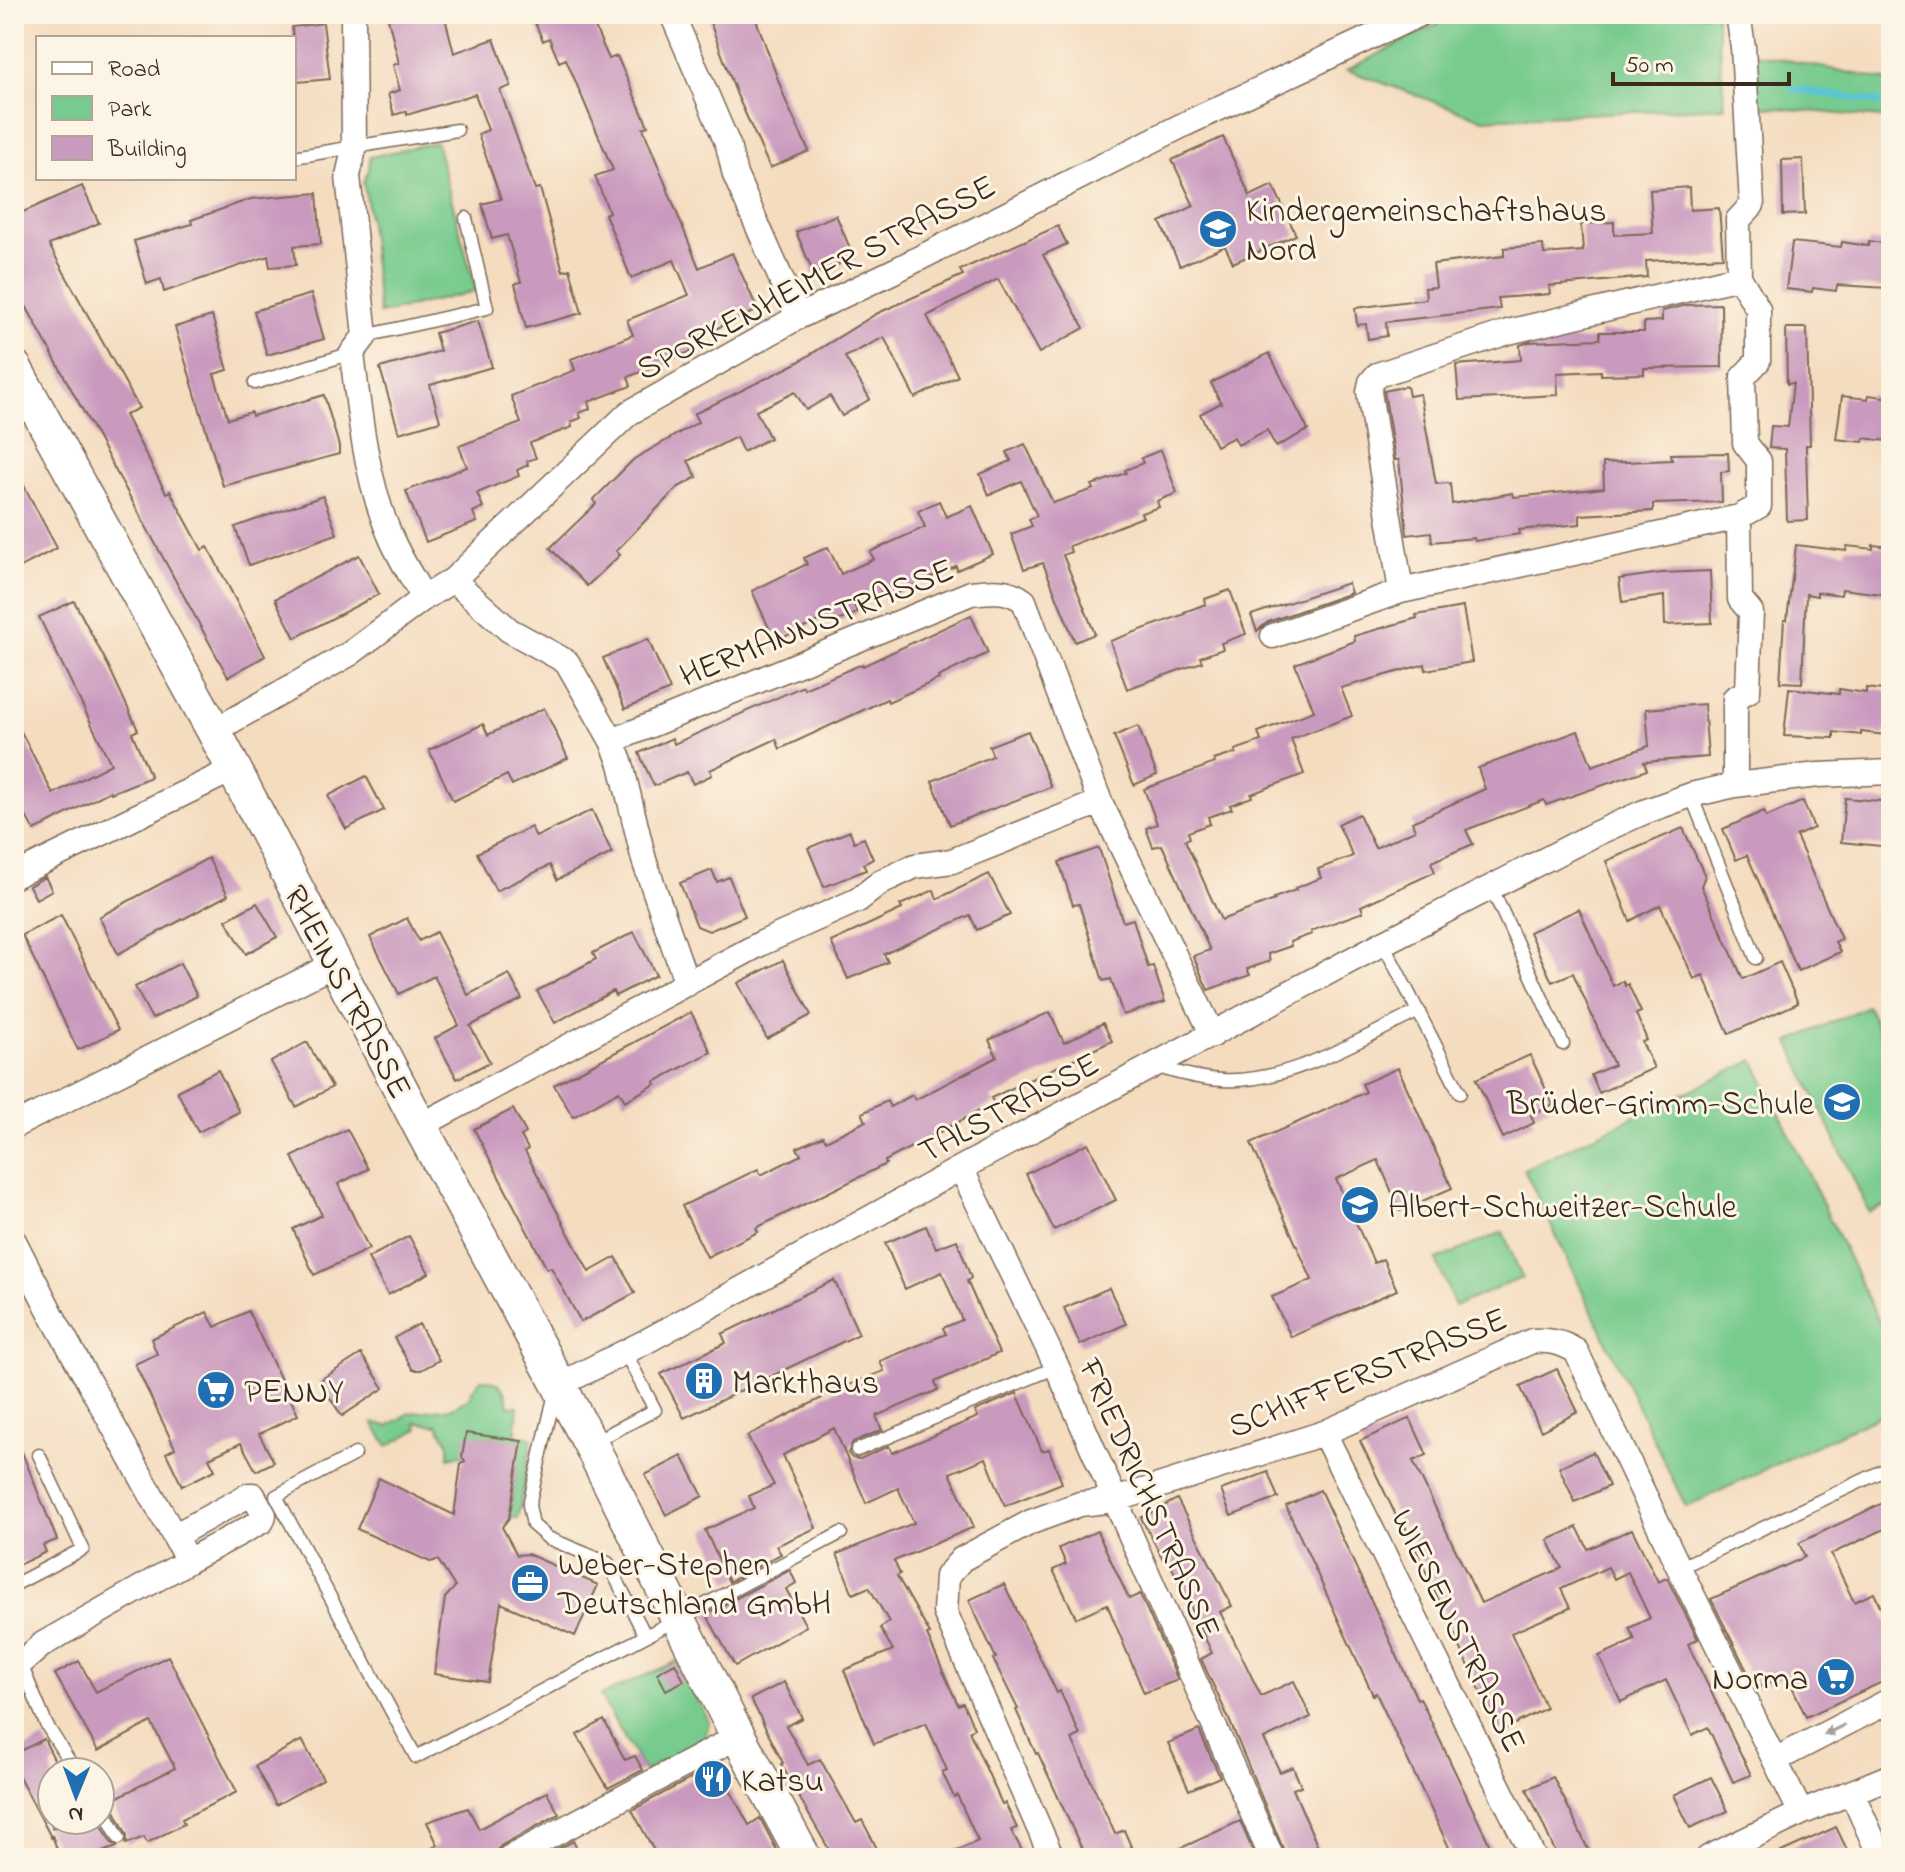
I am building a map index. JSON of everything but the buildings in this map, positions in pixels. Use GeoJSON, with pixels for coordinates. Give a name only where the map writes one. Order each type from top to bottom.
{"type":"FeatureCollection","features":[{"type":"Feature","properties":{"kind":"street"},"geometry":{"type":"LineString","coordinates":[[353,14],[354,149],[348,176],[359,410],[389,533],[424,598]]}},
{"type":"Feature","properties":{"kind":"street"},"geometry":{"type":"LineString","coordinates":[[672,14],[728,145],[735,175],[798,317]]}},
{"type":"Feature","properties":{"kind":"street","name":"SPORKENHEIMER STRASSE"},"geometry":{"type":"LineString","coordinates":[[214,731],[351,653],[453,580],[629,413],[798,317],[1168,132],[1420,14]]}},
{"type":"Feature","properties":{"kind":"street"},"geometry":{"type":"LineString","coordinates":[[1273,636],[1401,591],[1739,517],[1759,506],[1759,461],[1745,443],[1743,377],[1758,361],[1758,309],[1739,277],[1738,220],[1752,205],[1743,47],[1738,14]]}},
{"type":"Feature","properties":{"kind":"street"},"geometry":{"type":"LineString","coordinates":[[1401,591],[1369,392],[1371,382],[1377,375],[1508,332],[1739,277]]}},
{"type":"Feature","properties":{"kind":"street","name":"RHEINSTRASSE"},"geometry":{"type":"LineString","coordinates":[[14,367],[214,731],[557,1386],[590,1443],[804,1858]]}},
{"type":"Feature","properties":{"kind":"street"},"geometry":{"type":"LineString","coordinates":[[1735,785],[1735,698],[1748,691],[1751,612],[1740,599],[1739,517]]}},
{"type":"Feature","properties":{"kind":"street"},"geometry":{"type":"LineString","coordinates":[[453,580],[509,630],[567,662],[612,741],[621,764],[644,860],[687,984]]}},
{"type":"Feature","properties":{"kind":"street","name":"HERMANNSTRASSE"},"geometry":{"type":"LineString","coordinates":[[612,741],[971,593],[996,590],[1014,593],[1024,601],[1100,802],[1213,1035]]}},
{"type":"Feature","properties":{"kind":"street"},"geometry":{"type":"LineString","coordinates":[[14,876],[232,770]]}},
{"type":"Feature","properties":{"kind":"street","name":"TALSTRASSE"},"geometry":{"type":"LineString","coordinates":[[557,1386],[1383,943],[1595,834],[1691,795],[1735,785],[1818,775],[1891,772]]}},
{"type":"Feature","properties":{"kind":"street"},"geometry":{"type":"LineString","coordinates":[[420,1126],[762,943],[858,900],[881,882],[915,866],[952,861],[1100,802]]}},
{"type":"Feature","properties":{"kind":"street"},"geometry":{"type":"LineString","coordinates":[[14,1126],[335,964]]}},
{"type":"Feature","properties":{"kind":"street","name":"FRIEDRICHSTRASSE"},"geometry":{"type":"LineString","coordinates":[[961,1168],[1057,1367],[1272,1858]]}},
{"type":"Feature","properties":{"kind":"street"},"geometry":{"type":"LineString","coordinates":[[14,1241],[188,1561]]}},
{"type":"Feature","properties":{"kind":"street","name":"SCHIFFERSTRASSE"},"geometry":{"type":"LineString","coordinates":[[1052,1858],[945,1612],[947,1576],[962,1559],[1031,1522],[1080,1504],[1115,1500],[1323,1426],[1532,1341],[1547,1340],[1562,1342],[1576,1351],[1679,1568],[1777,1759],[1801,1813]]}},
{"type":"Feature","properties":{"kind":"street","name":"WIESENSTRASSE"},"geometry":{"type":"LineString","coordinates":[[1323,1426],[1534,1858]]}},
{"type":"Feature","properties":{"kind":"street"},"geometry":{"type":"LineString","coordinates":[[17,1666],[43,1644],[262,1521],[264,1515],[253,1495],[249,1495],[174,1536]]}},
{"type":"Feature","properties":{"kind":"street"},"geometry":{"type":"LineString","coordinates":[[1777,1759],[1891,1700]]}},
{"type":"Feature","properties":{"kind":"street"},"geometry":{"type":"LineString","coordinates":[[509,1858],[548,1849],[739,1736]]}},
{"type":"Feature","properties":{"kind":"street"},"geometry":{"type":"LineString","coordinates":[[1708,1858],[1801,1813],[1891,1776]]}},
{"type":"Feature","properties":{"kind":"street"},"geometry":{"type":"LineString","coordinates":[[1852,1793],[1881,1858]]}},
{"type":"Feature","properties":{"kind":"lane"},"geometry":{"type":"LineString","coordinates":[[296,157],[457,130]]}},
{"type":"Feature","properties":{"kind":"lane"},"geometry":{"type":"LineString","coordinates":[[255,383],[358,344],[487,308],[466,218]]}},
{"type":"Feature","properties":{"kind":"lane"},"geometry":{"type":"LineString","coordinates":[[1691,795],[1756,958]]}},
{"type":"Feature","properties":{"kind":"lane"},"geometry":{"type":"LineString","coordinates":[[1491,887],[1563,1044]]}},
{"type":"Feature","properties":{"kind":"lane"},"geometry":{"type":"LineString","coordinates":[[1383,943],[1460,1093]]}},
{"type":"Feature","properties":{"kind":"lane"},"geometry":{"type":"LineString","coordinates":[[1155,1066],[1187,1076],[1223,1080],[1257,1079],[1310,1062],[1419,1011]]}},
{"type":"Feature","properties":{"kind":"lane"},"geometry":{"type":"LineString","coordinates":[[590,1443],[655,1410],[625,1352]]}},
{"type":"Feature","properties":{"kind":"lane"},"geometry":{"type":"LineString","coordinates":[[857,1450],[1057,1367]]}},
{"type":"Feature","properties":{"kind":"lane"},"geometry":{"type":"LineString","coordinates":[[557,1386],[529,1505],[533,1525],[548,1538],[608,1563],[645,1635]]}},
{"type":"Feature","properties":{"kind":"lane"},"geometry":{"type":"LineString","coordinates":[[355,1454],[276,1496],[416,1757],[841,1533]]}},
{"type":"Feature","properties":{"kind":"lane"},"geometry":{"type":"LineString","coordinates":[[14,1585],[83,1549],[39,1455]]}},
{"type":"Feature","properties":{"kind":"lane"},"geometry":{"type":"LineString","coordinates":[[1679,1568],[1891,1467]]}},
{"type":"Feature","properties":{"kind":"lane"},"geometry":{"type":"LineString","coordinates":[[17,1666],[66,1756]]}},
{"type":"Feature","properties":{"kind":"lane"},"geometry":{"type":"LineString","coordinates":[[116,1832],[119,1838]]}},
{"type":"Feature","properties":{"kind":"green space"},"geometry":{"type":"Polygon","coordinates":[[[1458,14],[1716,14],[1725,107],[1482,119],[1347,70],[1458,14]]]}},
{"type":"Feature","properties":{"kind":"green space"},"geometry":{"type":"Polygon","coordinates":[[[1756,54],[1891,81],[1891,119],[1757,106],[1756,54]]]}},
{"type":"Feature","properties":{"kind":"green space"},"geometry":{"type":"Polygon","coordinates":[[[436,142],[476,291],[379,314],[363,182],[369,170],[370,157],[436,142]]]}},
{"type":"Feature","properties":{"kind":"green space"},"geometry":{"type":"Polygon","coordinates":[[[1867,1006],[1891,1057],[1891,1202],[1869,1212],[1789,1042],[1867,1006]]]}},
{"type":"Feature","properties":{"kind":"green space"},"geometry":{"type":"Polygon","coordinates":[[[1754,1060],[1891,1347],[1891,1410],[1686,1507],[1524,1169],[1754,1060]]]}},
{"type":"Feature","properties":{"kind":"green space"},"geometry":{"type":"Polygon","coordinates":[[[1503,1232],[1522,1278],[1455,1306],[1436,1260],[1503,1232]]]}},
{"type":"Feature","properties":{"kind":"green space"},"geometry":{"type":"Polygon","coordinates":[[[481,1379],[497,1384],[504,1390],[509,1406],[518,1406],[515,1436],[532,1438],[518,1518],[509,1518],[521,1441],[449,1458],[449,1444],[438,1425],[416,1423],[418,1429],[388,1446],[373,1423],[388,1426],[410,1413],[452,1408],[470,1398],[481,1379]]]}},
{"type":"Feature","properties":{"kind":"green space"},"geometry":{"type":"Polygon","coordinates":[[[677,1661],[709,1722],[705,1739],[644,1771],[600,1696],[677,1661]]]}},
{"type":"Feature","properties":{"kind":"waterway"},"geometry":{"type":"LineString","coordinates":[[1793,89],[1891,104]]}},
{"type":"Feature","properties":{"kind":"place","name":"Kindergemeinschaftshaus Nord"},"geometry":{"type":"Point","coordinates":[1218,229]}},
{"type":"Feature","properties":{"kind":"place","name":"Brüder-Grimm-Schule"},"geometry":{"type":"Point","coordinates":[1842,1102]}},
{"type":"Feature","properties":{"kind":"place","name":"Albert-Schweitzer-Schule"},"geometry":{"type":"Point","coordinates":[1360,1205]}},
{"type":"Feature","properties":{"kind":"place","name":"Markthaus"},"geometry":{"type":"Point","coordinates":[704,1381]}},
{"type":"Feature","properties":{"kind":"place","name":"PENNY"},"geometry":{"type":"Point","coordinates":[216,1390]}},
{"type":"Feature","properties":{"kind":"place","name":"Weber-Stephen Deutschland GmbH"},"geometry":{"type":"Point","coordinates":[530,1583]}},
{"type":"Feature","properties":{"kind":"place","name":"Norma"},"geometry":{"type":"Point","coordinates":[1836,1677]}},
{"type":"Feature","properties":{"kind":"place","name":"Katsu"},"geometry":{"type":"Point","coordinates":[713,1779]}}]}
